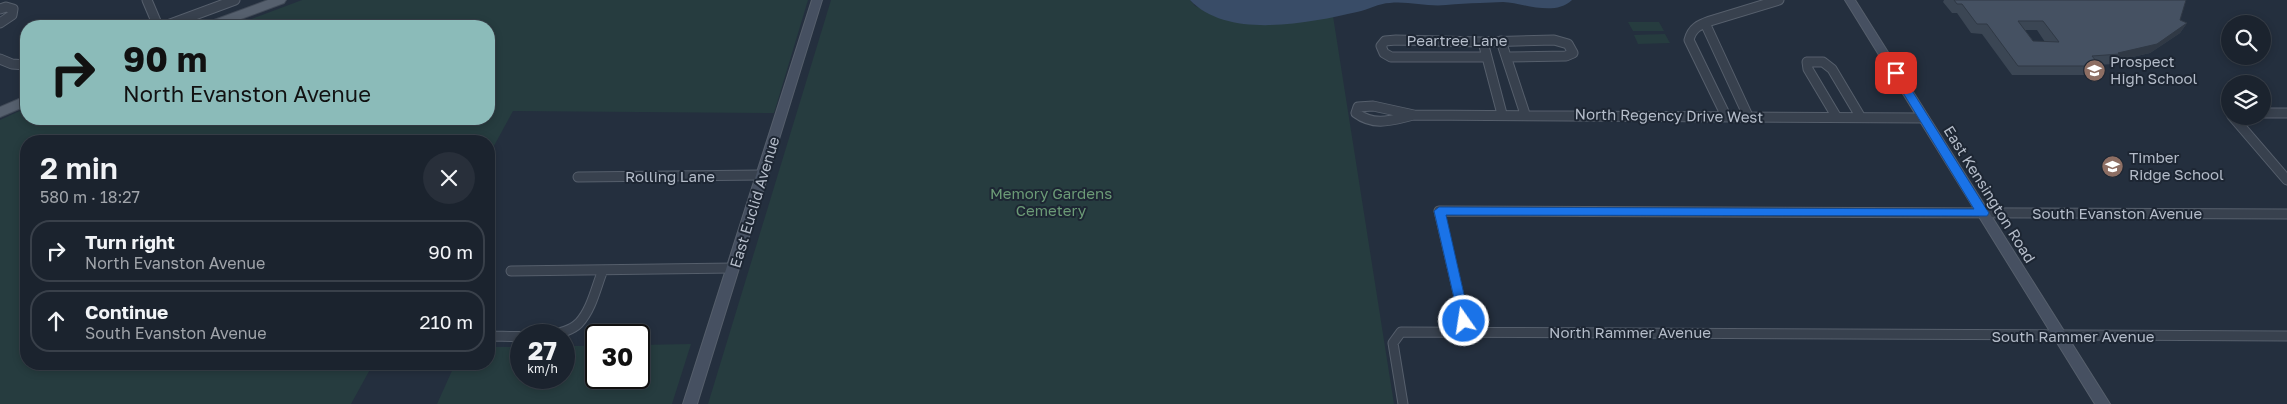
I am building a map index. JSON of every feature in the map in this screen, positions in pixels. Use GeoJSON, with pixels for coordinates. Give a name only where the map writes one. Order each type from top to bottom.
{"type":"FeatureCollection","features":[{"type":"Feature","properties":{"kind":"main road"},"geometry":{"type":"LineString","coordinates":[[227,20],[280,0]]}},
{"type":"Feature","properties":{"kind":"main road","name":"East Euclid Avenue"},"geometry":{"type":"LineString","coordinates":[[690,404],[817,0]]}},
{"type":"Feature","properties":{"kind":"main road","name":"East Kensington Road"},"geometry":{"type":"LineString","coordinates":[[1850,0],[2103,404]]}},
{"type":"Feature","properties":{"kind":"main road"},"geometry":{"type":"LineString","coordinates":[[0,112],[20,103]]}},
{"type":"Feature","properties":{"kind":"street"},"geometry":{"type":"LineString","coordinates":[[147,0],[155,20]]}},
{"type":"Feature","properties":{"kind":"street"},"geometry":{"type":"LineString","coordinates":[[181,20],[235,0]]}},
{"type":"Feature","properties":{"kind":"street"},"geometry":{"type":"LineString","coordinates":[[1726,116],[1689,40],[1693,29],[1754,4],[1779,0]]}},
{"type":"Feature","properties":{"kind":"street"},"geometry":{"type":"LineString","coordinates":[[0,9],[6,7],[13,9],[12,15],[0,24]]}},
{"type":"Feature","properties":{"kind":"street"},"geometry":{"type":"LineString","coordinates":[[1705,23],[1748,116]]}},
{"type":"Feature","properties":{"kind":"street","name":"Peartree Lane"},"geometry":{"type":"LineString","coordinates":[[1487,57],[1391,57],[1384,53],[1381,46],[1384,41],[1396,40],[1483,42],[1554,40],[1568,44],[1572,48],[1573,53],[1566,56],[1507,57]]}},
{"type":"Feature","properties":{"kind":"street"},"geometry":{"type":"LineString","coordinates":[[1501,41],[1525,114]]}},
{"type":"Feature","properties":{"kind":"street"},"geometry":{"type":"LineString","coordinates":[[1483,42],[1502,114]]}},
{"type":"Feature","properties":{"kind":"street"},"geometry":{"type":"LineString","coordinates":[[0,59],[12,64],[20,65]]}},
{"type":"Feature","properties":{"kind":"street"},"geometry":{"type":"LineString","coordinates":[[1836,116],[1808,69],[1807,62],[1823,62],[1832,69],[1860,116]]}},
{"type":"Feature","properties":{"kind":"street","name":"North Regency Drive West"},"geometry":{"type":"LineString","coordinates":[[1414,115],[1386,106],[1358,108],[1356,113],[1367,120],[1374,121],[1387,121],[1414,115],[1502,114],[1924,118]]}},
{"type":"Feature","properties":{"kind":"street"},"geometry":{"type":"LineString","coordinates":[[2271,113],[2287,113]]}},
{"type":"Feature","properties":{"kind":"street"},"geometry":{"type":"LineString","coordinates":[[2240,125],[2287,180]]}},
{"type":"Feature","properties":{"kind":"street","name":"Rolling Lane"},"geometry":{"type":"LineString","coordinates":[[578,177],[762,175]]}},
{"type":"Feature","properties":{"kind":"street","name":"South Evanston Avenue"},"geometry":{"type":"LineString","coordinates":[[1467,331],[1439,211],[2287,214]]}},
{"type":"Feature","properties":{"kind":"street"},"geometry":{"type":"LineString","coordinates":[[511,271],[733,268]]}},
{"type":"Feature","properties":{"kind":"street"},"geometry":{"type":"LineString","coordinates":[[495,336],[569,332],[582,319],[603,270]]}},
{"type":"Feature","properties":{"kind":"street","name":"North Rammer Avenue"},"geometry":{"type":"LineString","coordinates":[[1403,404],[1393,343],[1401,332],[1860,333]]}},
{"type":"Feature","properties":{"kind":"street","name":"South Rammer Avenue"},"geometry":{"type":"LineString","coordinates":[[1860,333],[2060,337],[2287,336]]}},
{"type":"Feature","properties":{"kind":"green space"},"geometry":{"type":"Polygon","coordinates":[[[302,0],[808,0],[774,113],[513,111],[495,144],[495,135],[20,135],[20,370],[370,370],[351,404],[0,404],[0,120],[20,111],[20,125],[495,125],[495,20],[249,20],[302,0]]]}},
{"type":"Feature","properties":{"kind":"green space","name":"Memory Gardens Cemetery"},"geometry":{"type":"Polygon","coordinates":[[[831,0],[1190,0],[1195,6],[1244,24],[1287,23],[1333,16],[1394,404],[708,404],[831,0]]]}},
{"type":"Feature","properties":{"kind":"green space"},"geometry":{"type":"Polygon","coordinates":[[[1628,22],[1659,22],[1664,31],[1633,31],[1628,22]]]}},
{"type":"Feature","properties":{"kind":"green space"},"geometry":{"type":"Polygon","coordinates":[[[1665,34],[1670,43],[1638,44],[1634,35],[1665,34]]]}},
{"type":"Feature","properties":{"kind":"green space"},"geometry":{"type":"Polygon","coordinates":[[[691,344],[672,404],[437,404],[452,370],[495,370],[495,347],[510,347],[510,389],[575,389],[575,346],[585,346],[585,389],[650,389],[650,345],[691,344]]]}},
{"type":"Feature","properties":{"kind":"water"},"geometry":{"type":"Polygon","coordinates":[[[1190,0],[1572,0],[1557,8],[1539,8],[1503,2],[1439,5],[1386,3],[1361,11],[1316,20],[1270,25],[1247,24],[1225,20],[1206,12],[1190,0]]]}},
{"type":"Feature","properties":{"kind":"building","name":"Prospect High School"},"geometry":{"type":"Polygon","coordinates":[[[1954,0],[2186,0],[2180,20],[2187,23],[2157,44],[2118,53],[2120,54],[2092,56],[2100,66],[2018,66],[1987,24],[1977,24],[1962,4],[1957,4],[1954,0]],[[2018,21],[2033,41],[2059,42],[2043,21],[2018,21]]]}},
{"type":"Feature","properties":{"kind":"place","name":"Prospect High School"},"geometry":{"type":"Point","coordinates":[2094,70]}},
{"type":"Feature","properties":{"kind":"place","name":"Timber Ridge School"},"geometry":{"type":"Point","coordinates":[2113,166]}},
{"type":"Feature","properties":{"kind":"route"},"geometry":{"type":"LineString","coordinates":[[1464,321],[1439,211],[1983,213],[1896,73]]}}]}
